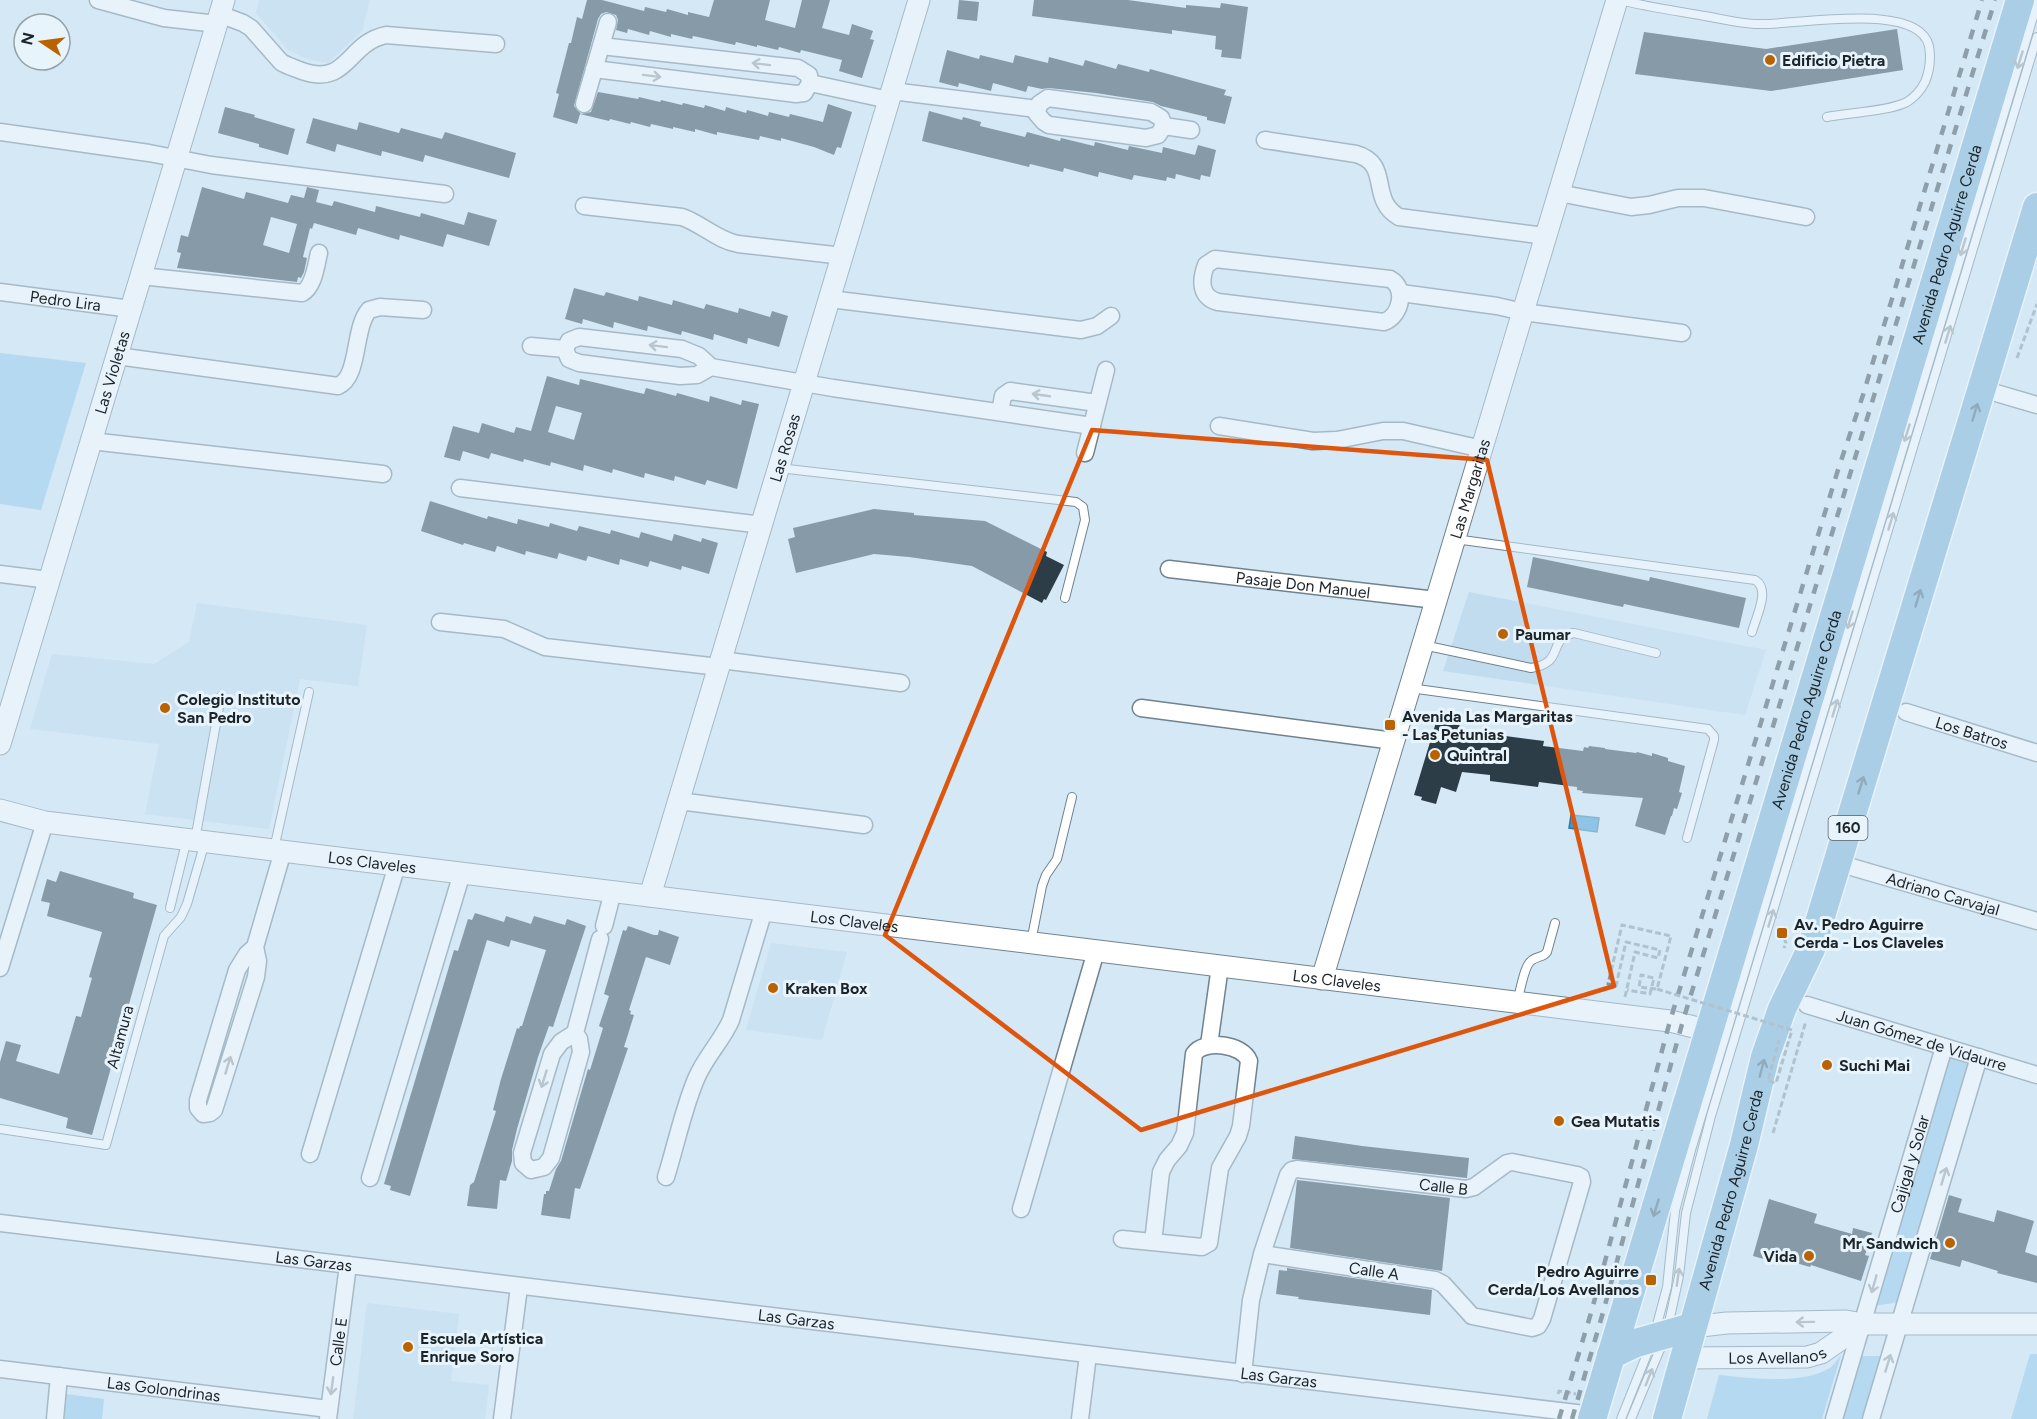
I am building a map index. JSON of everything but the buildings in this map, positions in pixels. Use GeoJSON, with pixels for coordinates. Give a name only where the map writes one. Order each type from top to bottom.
{"type":"FeatureCollection","features":[{"type":"Feature","properties":{"kind":"highway","name":"Avenida Pedro Aguirre Cerda"},"geometry":{"type":"LineString","coordinates":[[1602,1418],[1611,1355],[2020,0]]}},
{"type":"Feature","properties":{"kind":"highway","name":"Avenida Pedro Aguirre Cerda"},"geometry":{"type":"LineString","coordinates":[[1667,1419],[1683,1358],[1670,1333],[1744,1145],[1768,1049],[1782,1009],[1811,949],[2037,207]]}},
{"type":"Feature","properties":{"kind":"highway"},"geometry":{"type":"LineString","coordinates":[[1611,1355],[1670,1333]]}},
{"type":"Feature","properties":{"kind":"street"},"geometry":{"type":"LineString","coordinates":[[98,0],[164,18],[220,13],[251,28],[280,62],[320,76],[334,72],[372,39],[386,35],[496,44]]}},
{"type":"Feature","properties":{"kind":"street","name":"Las Rosas"},"geometry":{"type":"LineString","coordinates":[[650,896],[919,0]]}},
{"type":"Feature","properties":{"kind":"street","name":"Las Margaritas"},"geometry":{"type":"LineString","coordinates":[[1322,979],[1618,0]]}},
{"type":"Feature","properties":{"kind":"street","name":"Las Violetas"},"geometry":{"type":"LineString","coordinates":[[0,744],[220,13]]}},
{"type":"Feature","properties":{"kind":"street"},"geometry":{"type":"LineString","coordinates":[[584,104],[608,22]]}},
{"type":"Feature","properties":{"kind":"street"},"geometry":{"type":"LineString","coordinates":[[594,69],[796,94],[804,93],[810,83],[809,75],[798,68],[601,46]]}},
{"type":"Feature","properties":{"kind":"street"},"geometry":{"type":"LineString","coordinates":[[810,83],[891,95],[1037,109]]}},
{"type":"Feature","properties":{"kind":"street"},"geometry":{"type":"LineString","coordinates":[[1053,98],[1151,112],[1161,118],[1164,126],[1158,135],[1152,137],[1049,125],[1039,118],[1037,109],[1042,101],[1053,98]]}},
{"type":"Feature","properties":{"kind":"street"},"geometry":{"type":"LineString","coordinates":[[1164,126],[1191,130]]}},
{"type":"Feature","properties":{"kind":"street"},"geometry":{"type":"LineString","coordinates":[[0,132],[211,165],[445,194]]}},
{"type":"Feature","properties":{"kind":"street"},"geometry":{"type":"LineString","coordinates":[[1265,141],[1356,154],[1367,159],[1377,172],[1384,203],[1392,213],[1399,217],[1545,236]]}},
{"type":"Feature","properties":{"kind":"street"},"geometry":{"type":"LineString","coordinates":[[1559,193],[1631,207],[1678,198],[1704,198],[1806,217]]}},
{"type":"Feature","properties":{"kind":"street"},"geometry":{"type":"LineString","coordinates":[[584,206],[682,217],[697,223],[721,239],[738,244],[843,256]]}},
{"type":"Feature","properties":{"kind":"street"},"geometry":{"type":"LineString","coordinates":[[141,276],[302,293],[310,286],[319,253]]}},
{"type":"Feature","properties":{"kind":"street"},"geometry":{"type":"LineString","coordinates":[[1215,259],[1221,259],[1390,279],[1398,284],[1401,293],[1393,317],[1384,322],[1378,322],[1218,302],[1208,297],[1202,287],[1206,265],[1215,259]]}},
{"type":"Feature","properties":{"kind":"street","name":"Pedro Lira"},"geometry":{"type":"LineString","coordinates":[[0,292],[130,309]]}},
{"type":"Feature","properties":{"kind":"street"},"geometry":{"type":"LineString","coordinates":[[1401,293],[1682,333]]}},
{"type":"Feature","properties":{"kind":"street"},"geometry":{"type":"LineString","coordinates":[[830,299],[1081,330],[1096,326],[1111,316]]}},
{"type":"Feature","properties":{"kind":"street"},"geometry":{"type":"LineString","coordinates":[[117,357],[338,386],[343,384],[349,376],[363,321],[369,310],[380,307],[423,310]]}},
{"type":"Feature","properties":{"kind":"street"},"geometry":{"type":"LineString","coordinates":[[711,367],[697,375],[688,376],[579,363],[569,359],[565,349],[569,340],[574,338],[682,349],[699,356],[711,367],[1092,426]]}},
{"type":"Feature","properties":{"kind":"street"},"geometry":{"type":"LineString","coordinates":[[531,346],[565,349]]}},
{"type":"Feature","properties":{"kind":"street"},"geometry":{"type":"LineString","coordinates":[[1085,453],[1106,370]]}},
{"type":"Feature","properties":{"kind":"street"},"geometry":{"type":"LineString","coordinates":[[1000,412],[1003,396],[1010,391],[1097,403]]}},
{"type":"Feature","properties":{"kind":"street"},"geometry":{"type":"LineString","coordinates":[[1996,393],[2037,405]]}},
{"type":"Feature","properties":{"kind":"street"},"geometry":{"type":"LineString","coordinates":[[1219,426],[1320,441],[1337,441],[1383,430],[1403,431],[1482,449]]}},
{"type":"Feature","properties":{"kind":"street"},"geometry":{"type":"LineString","coordinates":[[91,441],[383,474]]}},
{"type":"Feature","properties":{"kind":"street"},"geometry":{"type":"LineString","coordinates":[[460,488],[762,525]]}},
{"type":"Feature","properties":{"kind":"street","name":"Pasaje Don Manuel"},"geometry":{"type":"LineString","coordinates":[[1169,569],[1436,600]]}},
{"type":"Feature","properties":{"kind":"street"},"geometry":{"type":"LineString","coordinates":[[0,574],[49,580]]}},
{"type":"Feature","properties":{"kind":"street"},"geometry":{"type":"LineString","coordinates":[[440,622],[504,629],[538,645],[552,648],[901,683]]}},
{"type":"Feature","properties":{"kind":"street"},"geometry":{"type":"LineString","coordinates":[[1141,708],[1394,741]]}},
{"type":"Feature","properties":{"kind":"street","name":"Los Batros"},"geometry":{"type":"LineString","coordinates":[[1906,712],[2037,753]]}},
{"type":"Feature","properties":{"kind":"street"},"geometry":{"type":"LineString","coordinates":[[679,801],[864,825]]}},
{"type":"Feature","properties":{"kind":"street","name":"Los Claveles"},"geometry":{"type":"LineString","coordinates":[[0,810],[45,822],[1670,1021],[1710,1031]]}},
{"type":"Feature","properties":{"kind":"street"},"geometry":{"type":"LineString","coordinates":[[0,966],[45,822]]}},
{"type":"Feature","properties":{"kind":"street"},"geometry":{"type":"LineString","coordinates":[[255,947],[247,954],[237,970],[198,1100],[198,1108],[203,1114],[214,1110],[256,977],[258,961],[255,947],[279,850]]}},
{"type":"Feature","properties":{"kind":"street"},"geometry":{"type":"LineString","coordinates":[[309,1154],[397,865]]}},
{"type":"Feature","properties":{"kind":"street","name":"Adriano Carvajal"},"geometry":{"type":"LineString","coordinates":[[1848,866],[2037,921]]}},
{"type":"Feature","properties":{"kind":"street"},"geometry":{"type":"LineString","coordinates":[[370,1178],[462,873]]}},
{"type":"Feature","properties":{"kind":"street"},"geometry":{"type":"LineString","coordinates":[[575,1033],[579,1039],[581,1052],[551,1158],[544,1167],[531,1170],[523,1163],[522,1153],[552,1054],[561,1042],[575,1033],[613,891]]}},
{"type":"Feature","properties":{"kind":"street"},"geometry":{"type":"LineString","coordinates":[[666,1178],[695,1080],[732,1020],[764,910]]}},
{"type":"Feature","properties":{"kind":"street"},"geometry":{"type":"LineString","coordinates":[[1021,1209],[1096,951]]}},
{"type":"Feature","properties":{"kind":"street"},"geometry":{"type":"LineString","coordinates":[[1209,1045],[1220,966]]}},
{"type":"Feature","properties":{"kind":"street","name":"Juan Gómez de Vidaurre"},"geometry":{"type":"LineString","coordinates":[[1807,1005],[2037,1075]]}},
{"type":"Feature","properties":{"kind":"street"},"geometry":{"type":"LineString","coordinates":[[1122,1239],[1202,1247],[1209,1243],[1220,1168],[1241,1126],[1249,1061],[1247,1055],[1241,1050],[1209,1045],[1200,1047],[1194,1054],[1185,1133],[1161,1172],[1153,1242]]}},
{"type":"Feature","properties":{"kind":"street","name":"Cajigal y Solar"},"geometry":{"type":"LineString","coordinates":[[1834,1419],[1944,1047]]}},
{"type":"Feature","properties":{"kind":"street"},"geometry":{"type":"LineString","coordinates":[[1871,1419],[1979,1058]]}},
{"type":"Feature","properties":{"kind":"street","name":"Calle B"},"geometry":{"type":"LineString","coordinates":[[1262,1254],[1288,1174],[1292,1170],[1467,1189],[1474,1187],[1507,1163],[1519,1162],[1581,1177],[1582,1182],[1538,1326],[1532,1328],[1472,1316]]}},
{"type":"Feature","properties":{"kind":"street","name":"Las Garzas"},"geometry":{"type":"LineString","coordinates":[[0,1223],[1602,1418]]}},
{"type":"Feature","properties":{"kind":"street"},"geometry":{"type":"LineString","coordinates":[[1243,1374],[1251,1300],[1262,1254]]}},
{"type":"Feature","properties":{"kind":"street","name":"Calle A"},"geometry":{"type":"LineString","coordinates":[[1262,1254],[1435,1280],[1443,1284],[1472,1316]]}},
{"type":"Feature","properties":{"kind":"street","name":"Calle E"},"geometry":{"type":"LineString","coordinates":[[328,1414],[348,1265]]}},
{"type":"Feature","properties":{"kind":"street"},"geometry":{"type":"LineString","coordinates":[[502,1419],[519,1287]]}},
{"type":"Feature","properties":{"kind":"street","name":"Los Avellanos"},"geometry":{"type":"LineString","coordinates":[[1670,1333],[1728,1323],[1846,1321],[1863,1324],[2037,1323]]}},
{"type":"Feature","properties":{"kind":"street","name":"Los Avellanos"},"geometry":{"type":"LineString","coordinates":[[1683,1358],[1807,1357],[1821,1353],[1863,1324]]}},
{"type":"Feature","properties":{"kind":"street"},"geometry":{"type":"LineString","coordinates":[[1080,1419],[1088,1355]]}},
{"type":"Feature","properties":{"kind":"street","name":"Las Golondrinas"},"geometry":{"type":"LineString","coordinates":[[0,1369],[328,1414]]}},
{"type":"Feature","properties":{"kind":"street"},"geometry":{"type":"LineString","coordinates":[[55,1419],[59,1376]]}},
{"type":"Feature","properties":{"kind":"lane"},"geometry":{"type":"LineString","coordinates":[[1618,0],[1746,23],[1767,24],[1831,14],[1867,12],[1900,15],[1919,25],[1928,41],[1930,62],[1923,85],[1913,98],[1905,103],[1827,117]]}},
{"type":"Feature","properties":{"kind":"lane"},"geometry":{"type":"LineString","coordinates":[[1670,1333],[1659,1321],[1667,1287],[1675,1211],[1691,1150],[2037,4]]}},
{"type":"Feature","properties":{"kind":"lane"},"geometry":{"type":"LineString","coordinates":[[1631,1419],[1670,1333],[1691,1188],[1711,1116],[2037,37]]}},
{"type":"Feature","properties":{"kind":"lane"},"geometry":{"type":"LineString","coordinates":[[779,468],[1076,502],[1083,507],[1085,520],[1065,598]]}},
{"type":"Feature","properties":{"kind":"lane"},"geometry":{"type":"LineString","coordinates":[[1455,539],[1755,580],[1761,584],[1763,591],[1752,632]]}},
{"type":"Feature","properties":{"kind":"lane"},"geometry":{"type":"LineString","coordinates":[[1423,645],[1531,668],[1545,666],[1552,658],[1558,642],[1565,635],[1574,633],[1656,653]]}},
{"type":"Feature","properties":{"kind":"lane"},"geometry":{"type":"LineString","coordinates":[[1410,688],[1708,729],[1714,736],[1714,740],[1687,838]]}},
{"type":"Feature","properties":{"kind":"lane"},"geometry":{"type":"LineString","coordinates":[[279,850],[309,693]]}},
{"type":"Feature","properties":{"kind":"lane"},"geometry":{"type":"LineString","coordinates":[[170,908],[180,869],[196,840],[221,696]]}},
{"type":"Feature","properties":{"kind":"lane"},"geometry":{"type":"LineString","coordinates":[[1031,943],[1042,886],[1046,875],[1057,859],[1072,797]]}},
{"type":"Feature","properties":{"kind":"lane","name":"Altamura"},"geometry":{"type":"LineString","coordinates":[[0,1129],[106,1145],[164,936],[181,917],[187,904],[196,840]]}},
{"type":"Feature","properties":{"kind":"lane"},"geometry":{"type":"LineString","coordinates":[[1517,1002],[1527,965],[1547,952],[1555,923]]}},
{"type":"Feature","properties":{"kind":"lane"},"geometry":{"type":"LineString","coordinates":[[1602,1418],[1670,1333]]}},
{"type":"Feature","properties":{"kind":"path"},"geometry":{"type":"LineString","coordinates":[[1624,1001],[1635,952],[1658,958],[1660,950],[1626,942],[1616,986],[1608,984],[1622,925],[1671,936],[1658,989]]}},
{"type":"Feature","properties":{"kind":"path"},"geometry":{"type":"LineString","coordinates":[[1768,929],[1782,933],[1786,943],[1782,954]]}},
{"type":"Feature","properties":{"kind":"path"},"geometry":{"type":"LineString","coordinates":[[1627,990],[1650,993],[1652,986],[1654,978],[1641,975],[1639,987],[1648,988],[1658,989],[1792,1030],[1776,1083],[1768,1081],[1779,1040]]}},
{"type":"Feature","properties":{"kind":"highlighted area"},"geometry":{"type":"Polygon","coordinates":[[[1092,430],[1487,460],[1614,986],[1141,1130],[885,935],[1092,430]]]}},
{"type":"Feature","properties":{"kind":"shaded area"},"geometry":{"type":"Polygon","coordinates":[[[259,0],[370,0],[362,31],[328,63],[307,59],[288,50],[256,13],[259,0]]]}},
{"type":"Feature","properties":{"kind":"shaded area"},"geometry":{"type":"Polygon","coordinates":[[[0,353],[86,363],[41,510],[0,504],[0,353]]]}},
{"type":"Feature","properties":{"kind":"shaded area"},"geometry":{"type":"Polygon","coordinates":[[[1469,592],[1766,650],[1745,715],[1443,671],[1469,592]]]}},
{"type":"Feature","properties":{"kind":"shaded area","name":"Colegio Instituto San Pedro"},"geometry":{"type":"Polygon","coordinates":[[[197,603],[367,625],[358,686],[300,679],[269,829],[145,814],[159,744],[30,729],[52,654],[154,664],[189,642],[197,603]]]}},
{"type":"Feature","properties":{"kind":"shaded area"},"geometry":{"type":"Polygon","coordinates":[[[1571,815],[1599,818],[1597,832],[1569,828],[1571,815]]]}},
{"type":"Feature","properties":{"kind":"shaded area"},"geometry":{"type":"Polygon","coordinates":[[[771,943],[847,952],[822,1040],[746,1030],[771,943]]]}},
{"type":"Feature","properties":{"kind":"shaded area"},"geometry":{"type":"Polygon","coordinates":[[[1950,1058],[1970,1065],[1899,1302],[1874,1306],[1950,1058]]]}},
{"type":"Feature","properties":{"kind":"shaded area","name":"Escuela Artística Enrique Soro"},"geometry":{"type":"Polygon","coordinates":[[[367,1303],[459,1314],[451,1381],[489,1385],[485,1419],[353,1419],[367,1303]]]}},
{"type":"Feature","properties":{"kind":"shaded area"},"geometry":{"type":"Polygon","coordinates":[[[2030,1354],[2037,1354],[2037,1419],[2011,1419],[2030,1354]]]}},
{"type":"Feature","properties":{"kind":"shaded area"},"geometry":{"type":"Polygon","coordinates":[[[1841,1355],[1822,1419],[1707,1419],[1719,1375],[1775,1379],[1804,1377],[1830,1368],[1841,1355]]]}},
{"type":"Feature","properties":{"kind":"shaded area"},"geometry":{"type":"Polygon","coordinates":[[[1861,1356],[1882,1356],[1863,1419],[1842,1419],[1861,1356]]]}},
{"type":"Feature","properties":{"kind":"shaded area"},"geometry":{"type":"Polygon","coordinates":[[[66,1394],[104,1399],[102,1419],[63,1419],[66,1394]]]}},
{"type":"Feature","properties":{"kind":"railway"},"geometry":{"type":"LineString","coordinates":[[1559,1419],[1591,1313],[1670,1021],[1982,0]]}},
{"type":"Feature","properties":{"kind":"railway"},"geometry":{"type":"LineString","coordinates":[[1572,1419],[1682,1024],[1995,0]]}},
{"type":"Feature","properties":{"kind":"place","name":"Edificio Pietra"},"geometry":{"type":"Point","coordinates":[1770,60]}},
{"type":"Feature","properties":{"kind":"place","name":"Paumar"},"geometry":{"type":"Point","coordinates":[1503,634]}},
{"type":"Feature","properties":{"kind":"place","name":"Colegio Instituto San Pedro"},"geometry":{"type":"Point","coordinates":[165,708]}},
{"type":"Feature","properties":{"kind":"place","name":"Avenida Las Margaritas - Las Petunias"},"geometry":{"type":"Point","coordinates":[1390,725]}},
{"type":"Feature","properties":{"kind":"place","name":"Quintral"},"geometry":{"type":"Point","coordinates":[1435,755]}},
{"type":"Feature","properties":{"kind":"place","name":"Av. Pedro Aguirre Cerda - Los Claveles"},"geometry":{"type":"Point","coordinates":[1782,933]}},
{"type":"Feature","properties":{"kind":"place","name":"Kraken Box"},"geometry":{"type":"Point","coordinates":[773,988]}},
{"type":"Feature","properties":{"kind":"place","name":"Suchi Mai"},"geometry":{"type":"Point","coordinates":[1827,1065]}},
{"type":"Feature","properties":{"kind":"place","name":"Gea Mutatis"},"geometry":{"type":"Point","coordinates":[1559,1121]}},
{"type":"Feature","properties":{"kind":"place","name":"Mr Sandwich"},"geometry":{"type":"Point","coordinates":[1950,1243]}},
{"type":"Feature","properties":{"kind":"place","name":"Vida"},"geometry":{"type":"Point","coordinates":[1809,1256]}},
{"type":"Feature","properties":{"kind":"place","name":"Pedro Aguirre Cerda/Los Avellanos"},"geometry":{"type":"Point","coordinates":[1651,1280]}},
{"type":"Feature","properties":{"kind":"place","name":"Escuela Artística Enrique Soro"},"geometry":{"type":"Point","coordinates":[408,1347]}}]}
